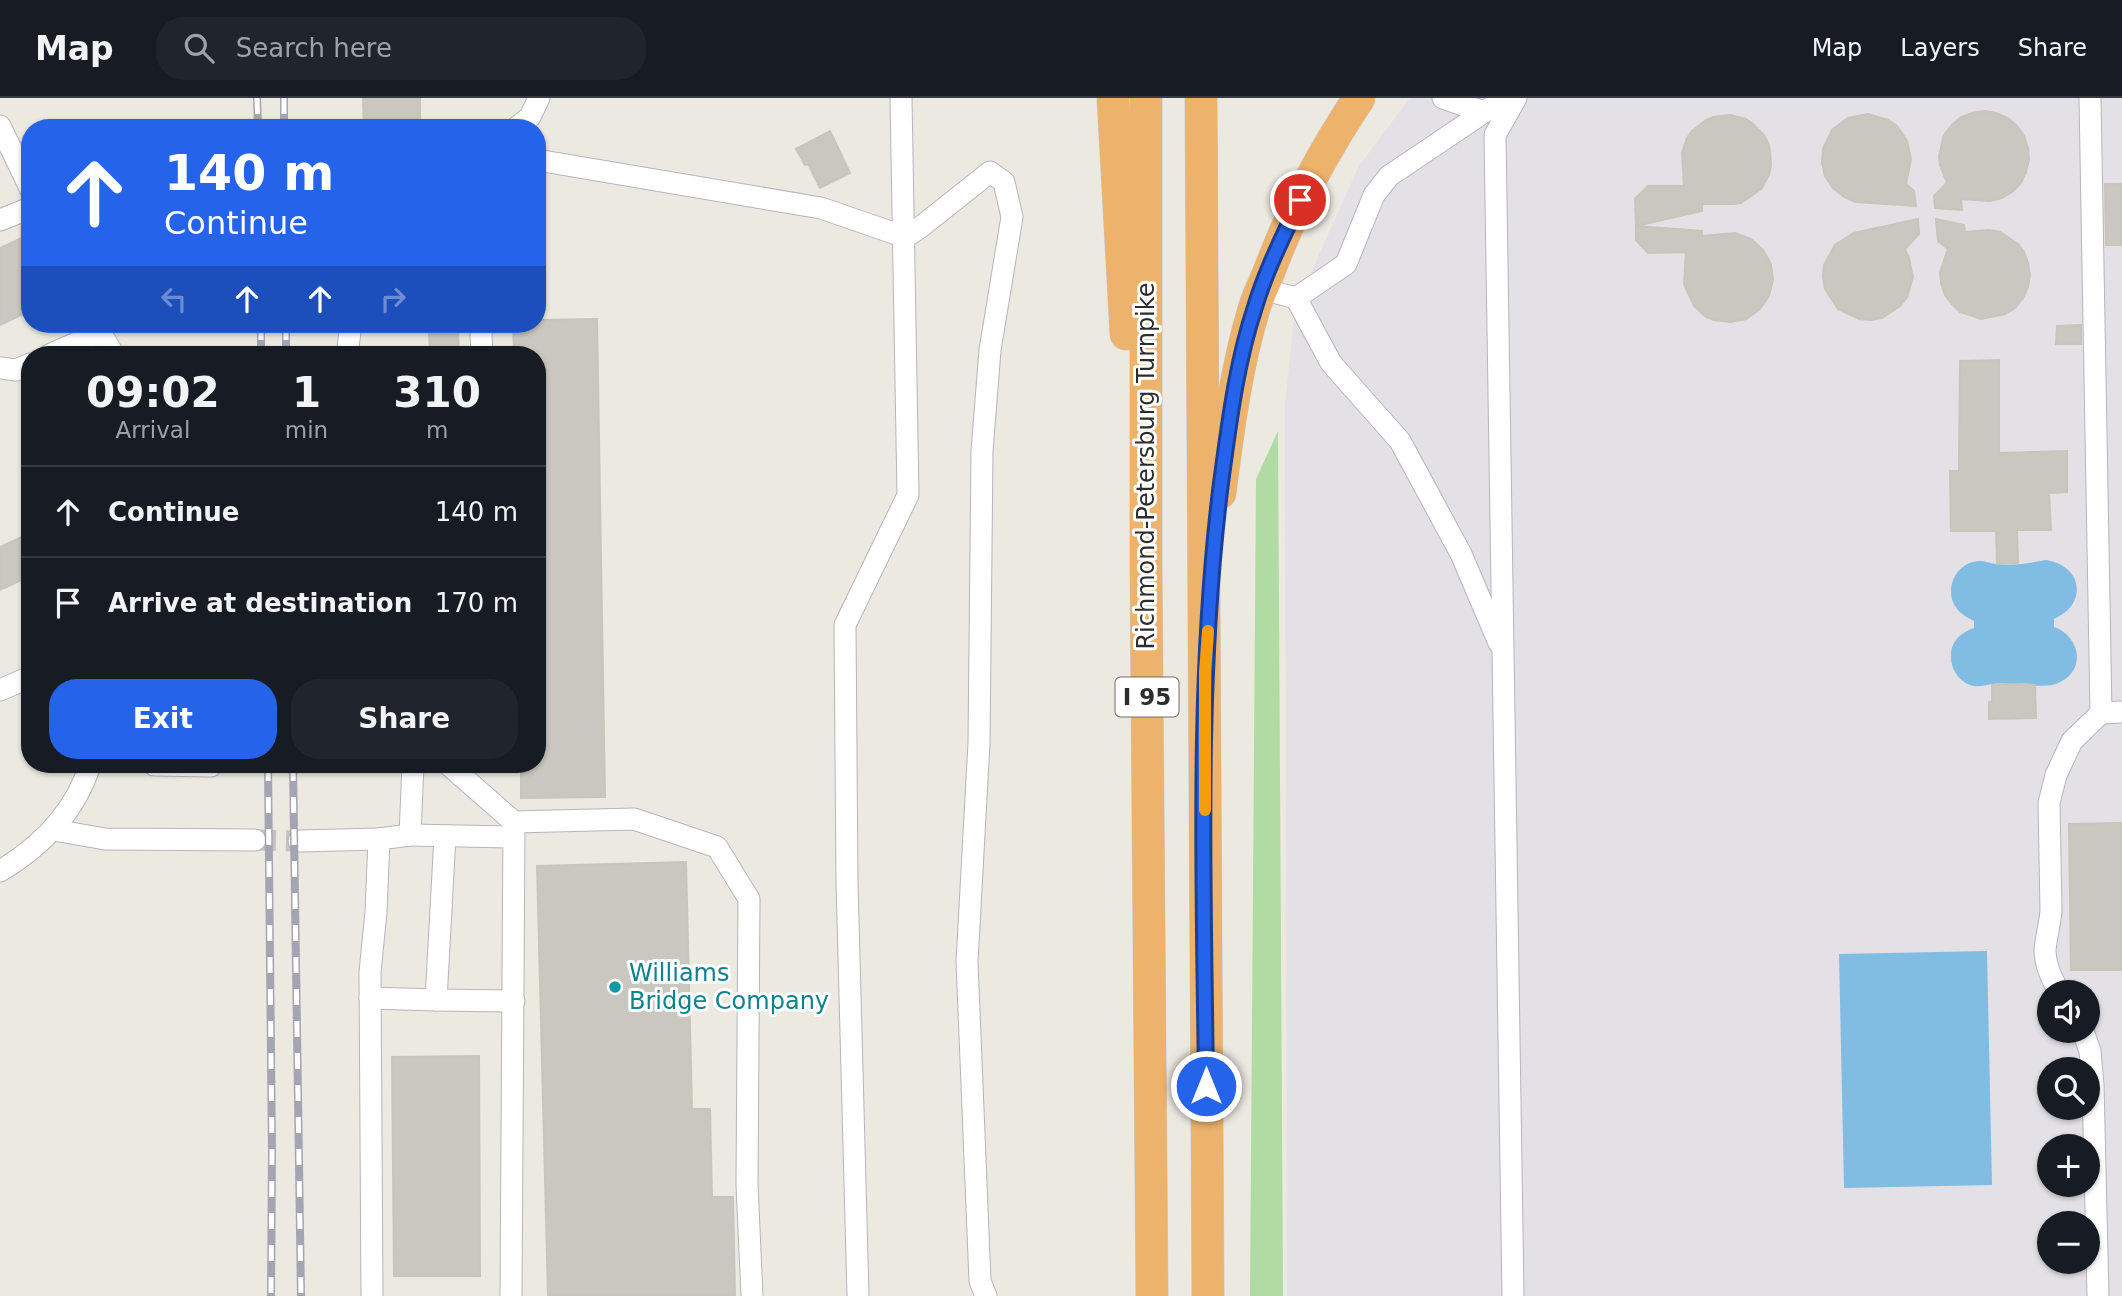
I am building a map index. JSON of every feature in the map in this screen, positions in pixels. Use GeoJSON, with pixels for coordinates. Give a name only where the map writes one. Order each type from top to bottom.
{"type":"FeatureCollection","features":[{"type":"Feature","properties":{"kind":"highway"},"geometry":{"type":"LineString","coordinates":[[1113,98],[1127,369],[1146,569]]}},
{"type":"Feature","properties":{"kind":"highway","name":"Richmond-Petersburg Turnpike"},"geometry":{"type":"LineString","coordinates":[[1146,98],[1146,569],[1152,1296]]}},
{"type":"Feature","properties":{"kind":"highway","name":"I 95"},"geometry":{"type":"LineString","coordinates":[[1201,98],[1208,1296]]}},
{"type":"Feature","properties":{"kind":"highway"},"geometry":{"type":"LineString","coordinates":[[1205,672],[1217,513],[1229,426],[1255,307],[1300,200],[1335,134],[1359,98]]}},
{"type":"Feature","properties":{"kind":"street"},"geometry":{"type":"LineString","coordinates":[[527,119],[539,98]]}},
{"type":"Feature","properties":{"kind":"street"},"geometry":{"type":"LineString","coordinates":[[858,1296],[847,882],[845,625],[908,495],[901,98]]}},
{"type":"Feature","properties":{"kind":"street"},"geometry":{"type":"LineString","coordinates":[[1443,98],[1484,112]]}},
{"type":"Feature","properties":{"kind":"street"},"geometry":{"type":"LineString","coordinates":[[1296,298],[1346,264],[1374,195],[1389,176],[1505,98]]}},
{"type":"Feature","properties":{"kind":"street"},"geometry":{"type":"LineString","coordinates":[[1513,1296],[1496,135],[1516,98]]}},
{"type":"Feature","properties":{"kind":"street"},"geometry":{"type":"LineString","coordinates":[[2090,98],[2101,713]]}},
{"type":"Feature","properties":{"kind":"street"},"geometry":{"type":"LineString","coordinates":[[0,126],[21,169]]}},
{"type":"Feature","properties":{"kind":"street"},"geometry":{"type":"LineString","coordinates":[[546,162],[821,208],[905,237]]}},
{"type":"Feature","properties":{"kind":"street"},"geometry":{"type":"LineString","coordinates":[[905,237],[990,172],[1004,182],[1013,217],[990,350],[982,451],[979,743],[967,962],[980,1281],[986,1296]]}},
{"type":"Feature","properties":{"kind":"street"},"geometry":{"type":"LineString","coordinates":[[0,220],[21,212]]}},
{"type":"Feature","properties":{"kind":"street"},"geometry":{"type":"LineString","coordinates":[[1262,289],[1296,298],[1331,363],[1400,442],[1461,554],[1503,654]]}},
{"type":"Feature","properties":{"kind":"street"},"geometry":{"type":"LineString","coordinates":[[68,346],[92,335]]}},
{"type":"Feature","properties":{"kind":"street"},"geometry":{"type":"LineString","coordinates":[[0,368],[16,370],[21,368]]}},
{"type":"Feature","properties":{"kind":"street"},"geometry":{"type":"LineString","coordinates":[[0,690],[21,681]]}},
{"type":"Feature","properties":{"kind":"street"},"geometry":{"type":"LineString","coordinates":[[2053,980],[2048,971],[2045,949],[2051,911],[2049,803],[2056,775],[2072,741],[2101,713],[2122,712]]}},
{"type":"Feature","properties":{"kind":"street"},"geometry":{"type":"LineString","coordinates":[[0,871],[54,830],[70,807],[87,773]]}},
{"type":"Feature","properties":{"kind":"street"},"geometry":{"type":"LineString","coordinates":[[410,835],[413,773]]}},
{"type":"Feature","properties":{"kind":"street"},"geometry":{"type":"LineString","coordinates":[[457,773],[514,829],[511,1296]]}},
{"type":"Feature","properties":{"kind":"street"},"geometry":{"type":"LineString","coordinates":[[299,841],[379,839],[410,835],[445,836],[634,819],[717,847],[749,899],[747,1184],[752,1296]]}},
{"type":"Feature","properties":{"kind":"street"},"geometry":{"type":"LineString","coordinates":[[54,830],[106,839],[254,840]]}},
{"type":"Feature","properties":{"kind":"street"},"geometry":{"type":"LineString","coordinates":[[436,1000],[445,836]]}},
{"type":"Feature","properties":{"kind":"street"},"geometry":{"type":"LineString","coordinates":[[372,1296],[370,972],[379,839]]}},
{"type":"Feature","properties":{"kind":"street"},"geometry":{"type":"LineString","coordinates":[[370,998],[514,1001]]}},
{"type":"Feature","properties":{"kind":"street"},"geometry":{"type":"LineString","coordinates":[[2087,1043],[2093,1085],[2098,1296]]}},
{"type":"Feature","properties":{"kind":"shaded area"},"geometry":{"type":"Polygon","coordinates":[[[1410,98],[2122,98],[2122,1296],[1287,1296],[1285,404],[1295,308],[1359,166],[1410,98]]]}},
{"type":"Feature","properties":{"kind":"green space"},"geometry":{"type":"Polygon","coordinates":[[[1278,431],[1283,1296],[1250,1296],[1256,479],[1278,431]]]}},
{"type":"Feature","properties":{"kind":"water"},"geometry":{"type":"Polygon","coordinates":[[[2046,560],[2068,570],[2077,586],[2072,604],[2054,619],[2054,627],[2062,631],[2074,644],[2077,660],[2075,668],[2062,681],[2052,685],[1976,686],[1966,683],[1958,677],[1951,660],[1951,650],[1958,638],[1974,628],[1974,621],[1953,603],[1951,587],[1959,570],[1975,561],[2010,565],[2046,560]]]}},
{"type":"Feature","properties":{"kind":"water"},"geometry":{"type":"Polygon","coordinates":[[[1987,951],[1992,1185],[1844,1188],[1839,954],[1987,951]]]}},
{"type":"Feature","properties":{"kind":"building"},"geometry":{"type":"Polygon","coordinates":[[[363,98],[420,98],[420,119],[364,119],[363,98]]]}},
{"type":"Feature","properties":{"kind":"building"},"geometry":{"type":"Polygon","coordinates":[[[1985,111],[2008,118],[2024,136],[2029,160],[2021,183],[2002,198],[1990,201],[1961,199],[1962,210],[1935,208],[1934,196],[1947,183],[1939,156],[1944,135],[1961,117],[1985,111]]]}},
{"type":"Feature","properties":{"kind":"building"},"geometry":{"type":"Polygon","coordinates":[[[1868,114],[1888,120],[1897,126],[1907,141],[1911,159],[1906,184],[1914,191],[1916,206],[1856,202],[1833,188],[1825,176],[1823,149],[1832,130],[1848,118],[1868,114]]]}},
{"type":"Feature","properties":{"kind":"building"},"geometry":{"type":"Polygon","coordinates":[[[1730,115],[1746,119],[1753,124],[1768,143],[1771,166],[1761,189],[1741,203],[1702,204],[1702,211],[1636,226],[1635,199],[1648,186],[1684,186],[1682,153],[1692,131],[1713,117],[1730,115]]]}},
{"type":"Feature","properties":{"kind":"building"},"geometry":{"type":"Polygon","coordinates":[[[830,131],[850,173],[820,188],[808,164],[805,165],[796,149],[830,131]]]}},
{"type":"Feature","properties":{"kind":"building"},"geometry":{"type":"Polygon","coordinates":[[[2105,184],[2122,184],[2122,245],[2106,245],[2105,184]]]}},
{"type":"Feature","properties":{"kind":"building"},"geometry":{"type":"Polygon","coordinates":[[[1918,219],[1919,234],[1905,249],[1913,277],[1907,297],[1900,306],[1882,318],[1871,320],[1859,319],[1838,309],[1825,289],[1823,277],[1824,265],[1835,245],[1854,233],[1918,219]]]}},
{"type":"Feature","properties":{"kind":"building"},"geometry":{"type":"Polygon","coordinates":[[[1936,219],[1964,225],[1965,232],[2000,232],[2018,244],[2024,252],[2030,275],[2023,298],[2015,308],[2005,314],[1981,319],[1960,312],[1952,304],[1941,283],[1940,272],[1948,249],[1938,241],[1936,219]]]}},
{"type":"Feature","properties":{"kind":"building"},"geometry":{"type":"Polygon","coordinates":[[[1636,226],[1702,231],[1702,236],[1735,233],[1751,239],[1763,250],[1771,264],[1773,280],[1769,296],[1759,310],[1746,319],[1730,322],[1706,317],[1694,306],[1684,284],[1686,252],[1648,253],[1636,240],[1636,226]]]}},
{"type":"Feature","properties":{"kind":"building"},"geometry":{"type":"Polygon","coordinates":[[[21,238],[21,315],[0,325],[0,248],[21,238]]]}},
{"type":"Feature","properties":{"kind":"building"},"geometry":{"type":"Polygon","coordinates":[[[597,319],[605,797],[521,798],[521,773],[546,773],[546,346],[514,346],[513,333],[546,333],[546,320],[597,319]]]}},
{"type":"Feature","properties":{"kind":"building"},"geometry":{"type":"Polygon","coordinates":[[[2081,325],[2081,344],[2056,344],[2057,326],[2081,325]]]}},
{"type":"Feature","properties":{"kind":"building"},"geometry":{"type":"Polygon","coordinates":[[[429,333],[458,333],[459,346],[430,346],[429,333]]]}},
{"type":"Feature","properties":{"kind":"building"},"geometry":{"type":"Polygon","coordinates":[[[1999,360],[1999,453],[2067,451],[2067,492],[2049,493],[2051,530],[2017,530],[2018,563],[1997,564],[1996,531],[1951,531],[1950,471],[1959,471],[1960,361],[1999,360]]]}},
{"type":"Feature","properties":{"kind":"building"},"geometry":{"type":"Polygon","coordinates":[[[21,537],[21,580],[0,590],[0,547],[21,537]]]}},
{"type":"Feature","properties":{"kind":"building"},"geometry":{"type":"Polygon","coordinates":[[[1992,685],[2035,685],[2036,718],[1989,719],[1992,685]]]}},
{"type":"Feature","properties":{"kind":"building"},"geometry":{"type":"Polygon","coordinates":[[[2122,823],[2122,970],[2071,970],[2069,824],[2122,823]]]}},
{"type":"Feature","properties":{"kind":"building","name":"Williams Bridge Company"},"geometry":{"type":"Polygon","coordinates":[[[686,862],[692,1109],[710,1109],[712,1197],[733,1197],[735,1296],[548,1296],[537,866],[686,862]]]}},
{"type":"Feature","properties":{"kind":"building"},"geometry":{"type":"Polygon","coordinates":[[[479,1056],[480,1276],[394,1276],[392,1057],[479,1056]]]}},
{"type":"Feature","properties":{"kind":"tunnel"},"geometry":{"type":"LineString","coordinates":[[255,840],[299,841]]}},
{"type":"Feature","properties":{"kind":"railway"},"geometry":{"type":"LineString","coordinates":[[257,98],[258,119]]}},
{"type":"Feature","properties":{"kind":"railway"},"geometry":{"type":"LineString","coordinates":[[284,98],[284,119]]}},
{"type":"Feature","properties":{"kind":"railway"},"geometry":{"type":"LineString","coordinates":[[261,333],[261,346]]}},
{"type":"Feature","properties":{"kind":"railway"},"geometry":{"type":"LineString","coordinates":[[286,333],[286,346]]}},
{"type":"Feature","properties":{"kind":"railway"},"geometry":{"type":"LineString","coordinates":[[268,773],[271,1296]]}},
{"type":"Feature","properties":{"kind":"railway"},"geometry":{"type":"LineString","coordinates":[[293,773],[301,1296]]}},
{"type":"Feature","properties":{"kind":"slow traffic"},"geometry":{"type":"LineString","coordinates":[[1205,810],[1205,672],[1208,631]]}},
{"type":"Feature","properties":{"kind":"place","name":"Williams Bridge Company"},"geometry":{"type":"Point","coordinates":[615,987]}},
{"type":"Feature","properties":{"kind":"route"},"geometry":{"type":"LineString","coordinates":[[1206,1086],[1205,672],[1217,513],[1229,426],[1255,307],[1300,200]]}}]}
